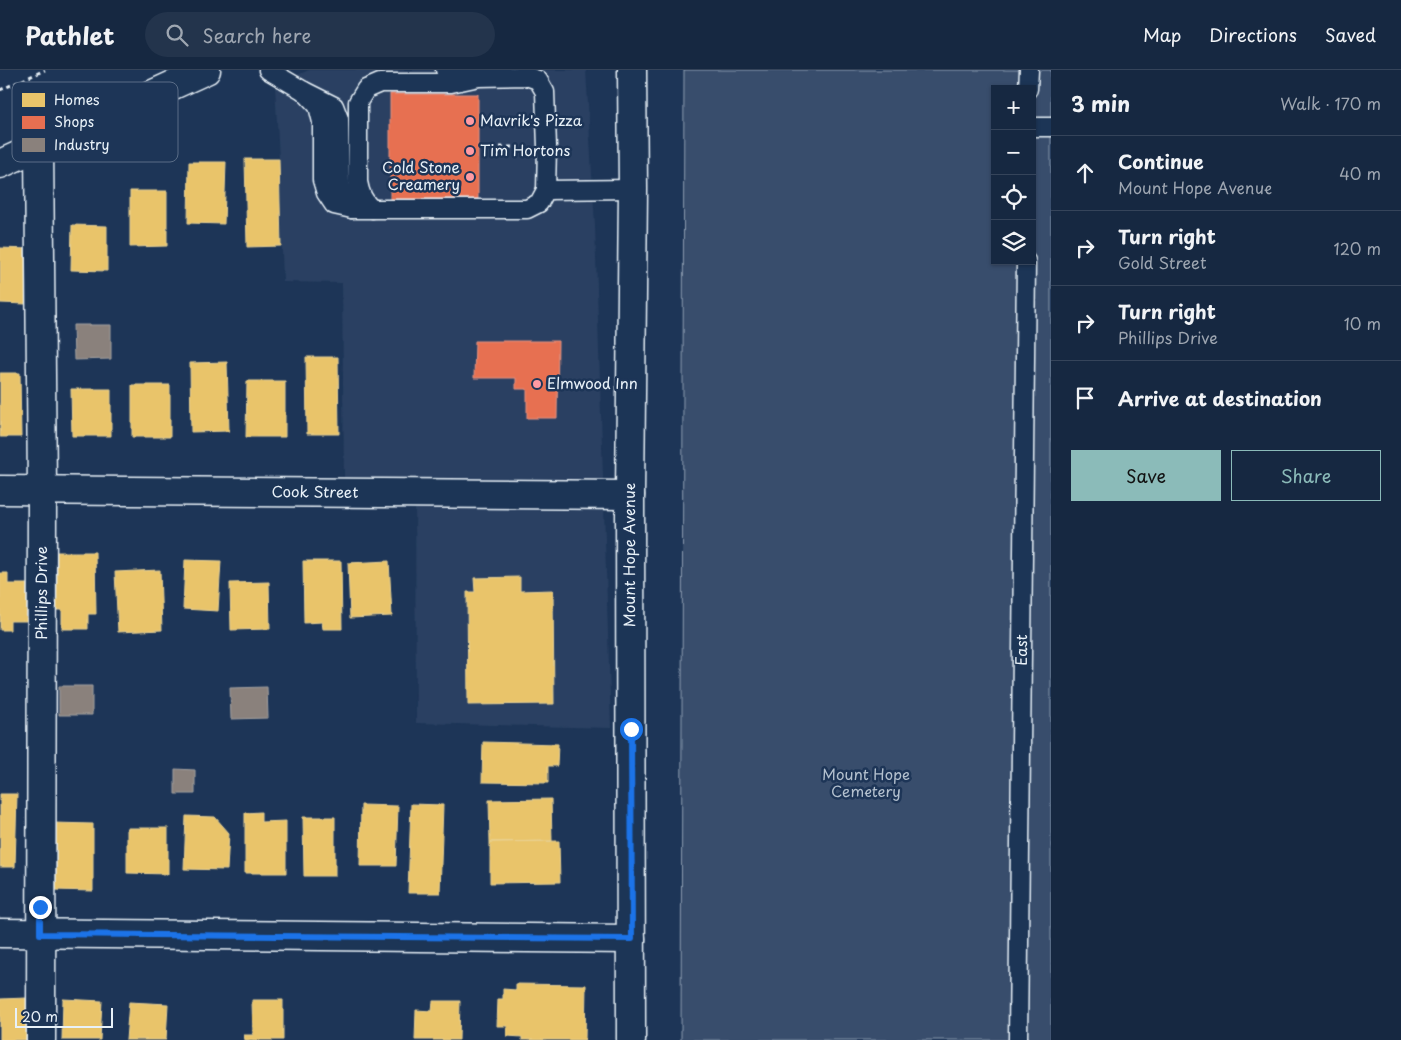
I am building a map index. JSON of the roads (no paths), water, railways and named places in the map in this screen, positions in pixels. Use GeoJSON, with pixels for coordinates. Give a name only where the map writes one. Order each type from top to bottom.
{"type":"FeatureCollection","features":[{"type":"Feature","properties":{"kind":"street"},"geometry":{"type":"LineString","coordinates":[[178,83],[206,70]]}},
{"type":"Feature","properties":{"kind":"street","name":"Mount Hope Avenue"},"geometry":{"type":"LineString","coordinates":[[631,1040],[630,495],[633,189],[632,70]]}},
{"type":"Feature","properties":{"kind":"street"},"geometry":{"type":"LineString","coordinates":[[0,164],[12,158]]}},
{"type":"Feature","properties":{"kind":"street","name":"Phillips Drive"},"geometry":{"type":"LineString","coordinates":[[39,162],[42,490],[40,1040]]}},
{"type":"Feature","properties":{"kind":"street","name":"Cook Street"},"geometry":{"type":"LineString","coordinates":[[0,490],[630,495]]}},
{"type":"Feature","properties":{"kind":"street"},"geometry":{"type":"LineString","coordinates":[[0,933],[632,939]]}},
{"type":"Feature","properties":{"kind":"lane"},"geometry":{"type":"LineString","coordinates":[[268,70],[334,106],[339,119],[340,183],[352,209],[372,209],[527,209],[539,203],[546,190],[547,147],[546,92],[538,80],[526,76],[479,77],[451,83],[380,83],[366,90],[358,102],[358,182],[365,202],[372,209]]}},
{"type":"Feature","properties":{"kind":"lane"},"geometry":{"type":"LineString","coordinates":[[445,70],[479,77]]}},
{"type":"Feature","properties":{"kind":"lane"},"geometry":{"type":"LineString","coordinates":[[1028,70],[1028,85]]}},
{"type":"Feature","properties":{"kind":"lane"},"geometry":{"type":"LineString","coordinates":[[1036,127],[1051,127]]}},
{"type":"Feature","properties":{"kind":"lane"},"geometry":{"type":"LineString","coordinates":[[546,190],[633,189]]}},
{"type":"Feature","properties":{"kind":"lane","name":"East"},"geometry":{"type":"LineString","coordinates":[[1018,1040],[1026,265]]}},
{"type":"Feature","properties":{"kind":"place","name":"Mavrik's Pizza"},"geometry":{"type":"Point","coordinates":[470,121]}},
{"type":"Feature","properties":{"kind":"place","name":"Tim Hortons"},"geometry":{"type":"Point","coordinates":[470,151]}},
{"type":"Feature","properties":{"kind":"place","name":"Cold Stone Creamery"},"geometry":{"type":"Point","coordinates":[470,177]}},
{"type":"Feature","properties":{"kind":"place","name":"Elmwood Inn"},"geometry":{"type":"Point","coordinates":[537,384]}},
{"type":"Feature","properties":{"kind":"park label","name":"Mount Hope Cemetery"},"geometry":{"type":"Point","coordinates":[866,784]}}]}
